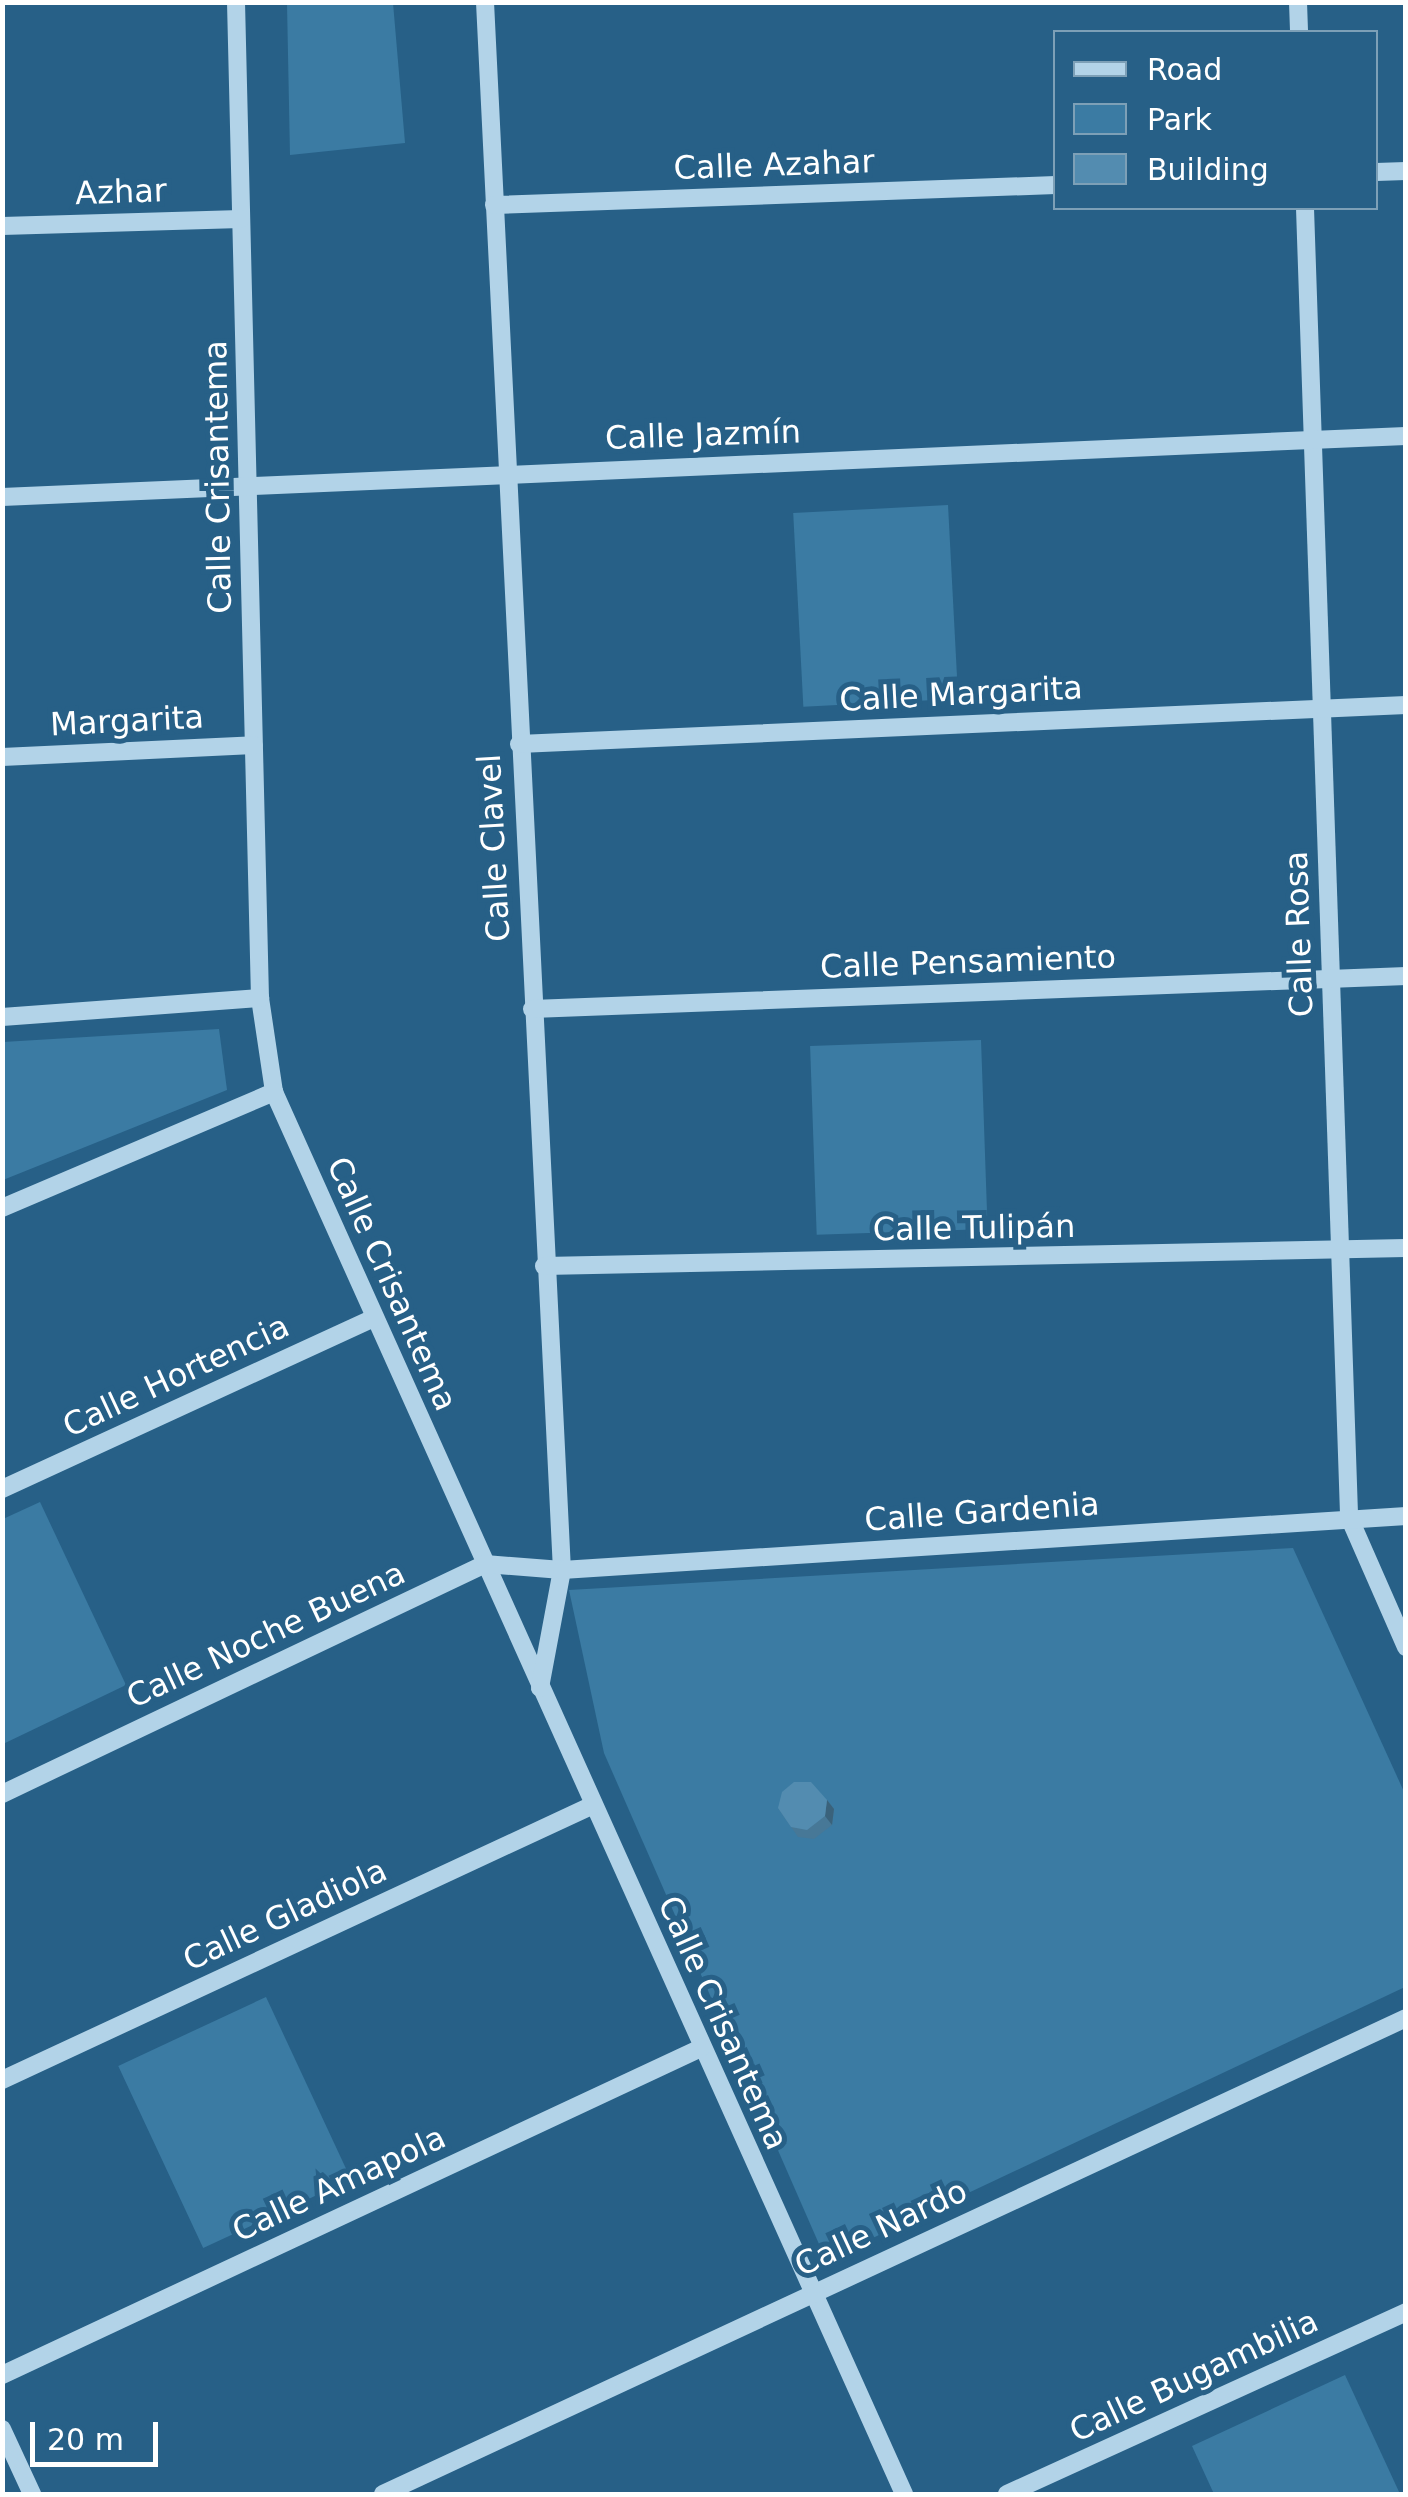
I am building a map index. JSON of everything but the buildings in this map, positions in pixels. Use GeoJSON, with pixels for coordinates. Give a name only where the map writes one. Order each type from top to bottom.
{"type":"FeatureCollection","features":[{"type":"Feature","properties":{"kind":"street","name":"Calle Crisantema"},"geometry":{"type":"LineString","coordinates":[[236,2],[260,998],[274,1092],[904,2494]]}},
{"type":"Feature","properties":{"kind":"street","name":"Calle Clavel"},"geometry":{"type":"LineString","coordinates":[[485,2],[544,1266],[562,1570],[540,1688]]}},
{"type":"Feature","properties":{"kind":"street"},"geometry":{"type":"LineString","coordinates":[[1298,2],[1299,30]]}},
{"type":"Feature","properties":{"kind":"street"},"geometry":{"type":"LineString","coordinates":[[1378,172],[1406,171]]}},
{"type":"Feature","properties":{"kind":"street","name":"Calle Azahar"},"geometry":{"type":"LineString","coordinates":[[494,205],[1053,184]]}},
{"type":"Feature","properties":{"kind":"street","name":"Calle Rosa"},"geometry":{"type":"LineString","coordinates":[[1304,210],[1348,1518],[1406,1647]]}},
{"type":"Feature","properties":{"kind":"street","name":"Azhar"},"geometry":{"type":"LineString","coordinates":[[2,226],[242,219]]}},
{"type":"Feature","properties":{"kind":"street","name":"Calle Jazmín"},"geometry":{"type":"LineString","coordinates":[[2,497],[248,483],[1406,436]]}},
{"type":"Feature","properties":{"kind":"street","name":"Calle Margarita"},"geometry":{"type":"LineString","coordinates":[[519,744],[1406,705]]}},
{"type":"Feature","properties":{"kind":"street","name":"Margarita"},"geometry":{"type":"LineString","coordinates":[[2,757],[254,745]]}},
{"type":"Feature","properties":{"kind":"street","name":"Calle Pensamiento"},"geometry":{"type":"LineString","coordinates":[[532,1008],[1406,976]]}},
{"type":"Feature","properties":{"kind":"street"},"geometry":{"type":"LineString","coordinates":[[2,1017],[260,998]]}},
{"type":"Feature","properties":{"kind":"street"},"geometry":{"type":"LineString","coordinates":[[2,1208],[274,1092]]}},
{"type":"Feature","properties":{"kind":"street","name":"Calle Tulipán"},"geometry":{"type":"LineString","coordinates":[[544,1266],[1406,1248]]}},
{"type":"Feature","properties":{"kind":"street","name":"Calle Hortencia"},"geometry":{"type":"LineString","coordinates":[[2,1489],[374,1318]]}},
{"type":"Feature","properties":{"kind":"street","name":"Calle Gardenia"},"geometry":{"type":"LineString","coordinates":[[562,1570],[1406,1516]]}},
{"type":"Feature","properties":{"kind":"street","name":"Calle Noche Buena"},"geometry":{"type":"LineString","coordinates":[[2,1794],[485,1564],[562,1570]]}},
{"type":"Feature","properties":{"kind":"street","name":"Calle Gladiola"},"geometry":{"type":"LineString","coordinates":[[2,2080],[592,1805]]}},
{"type":"Feature","properties":{"kind":"street","name":"Calle Nardo"},"geometry":{"type":"LineString","coordinates":[[383,2494],[1406,2018]]}},
{"type":"Feature","properties":{"kind":"street","name":"Calle Amapola"},"geometry":{"type":"LineString","coordinates":[[2,2374],[701,2048]]}},
{"type":"Feature","properties":{"kind":"street","name":"Calle Bugambilia"},"geometry":{"type":"LineString","coordinates":[[1008,2494],[1406,2312]]}},
{"type":"Feature","properties":{"kind":"street"},"geometry":{"type":"LineString","coordinates":[[2,2429],[32,2494]]}},
{"type":"Feature","properties":{"kind":"green space"},"geometry":{"type":"Polygon","coordinates":[[[287,3],[393,3],[405,143],[290,155],[287,3]]]}},
{"type":"Feature","properties":{"kind":"green space"},"geometry":{"type":"Polygon","coordinates":[[[948,505],[958,699],[803,707],[793,513],[948,505]]]}},
{"type":"Feature","properties":{"kind":"green space"},"geometry":{"type":"Polygon","coordinates":[[[219,1029],[227,1090],[3,1180],[3,1042],[219,1029]]]}},
{"type":"Feature","properties":{"kind":"green space"},"geometry":{"type":"Polygon","coordinates":[[[981,1040],[988,1229],[817,1235],[810,1046],[981,1040]]]}},
{"type":"Feature","properties":{"kind":"green space"},"geometry":{"type":"Polygon","coordinates":[[[40,1502],[126,1685],[3,1744],[3,1519],[40,1502]]]}},
{"type":"Feature","properties":{"kind":"green space"},"geometry":{"type":"Polygon","coordinates":[[[1293,1548],[1405,1794],[1405,1987],[826,2260],[604,1753],[569,1590],[1293,1548]]]}},
{"type":"Feature","properties":{"kind":"green space"},"geometry":{"type":"Polygon","coordinates":[[[266,1997],[351,2179],[203,2248],[118,2066],[266,1997]]]}},
{"type":"Feature","properties":{"kind":"green space"},"geometry":{"type":"Polygon","coordinates":[[[1345,2375],[1400,2494],[1214,2494],[1192,2446],[1345,2375]]]}}]}
